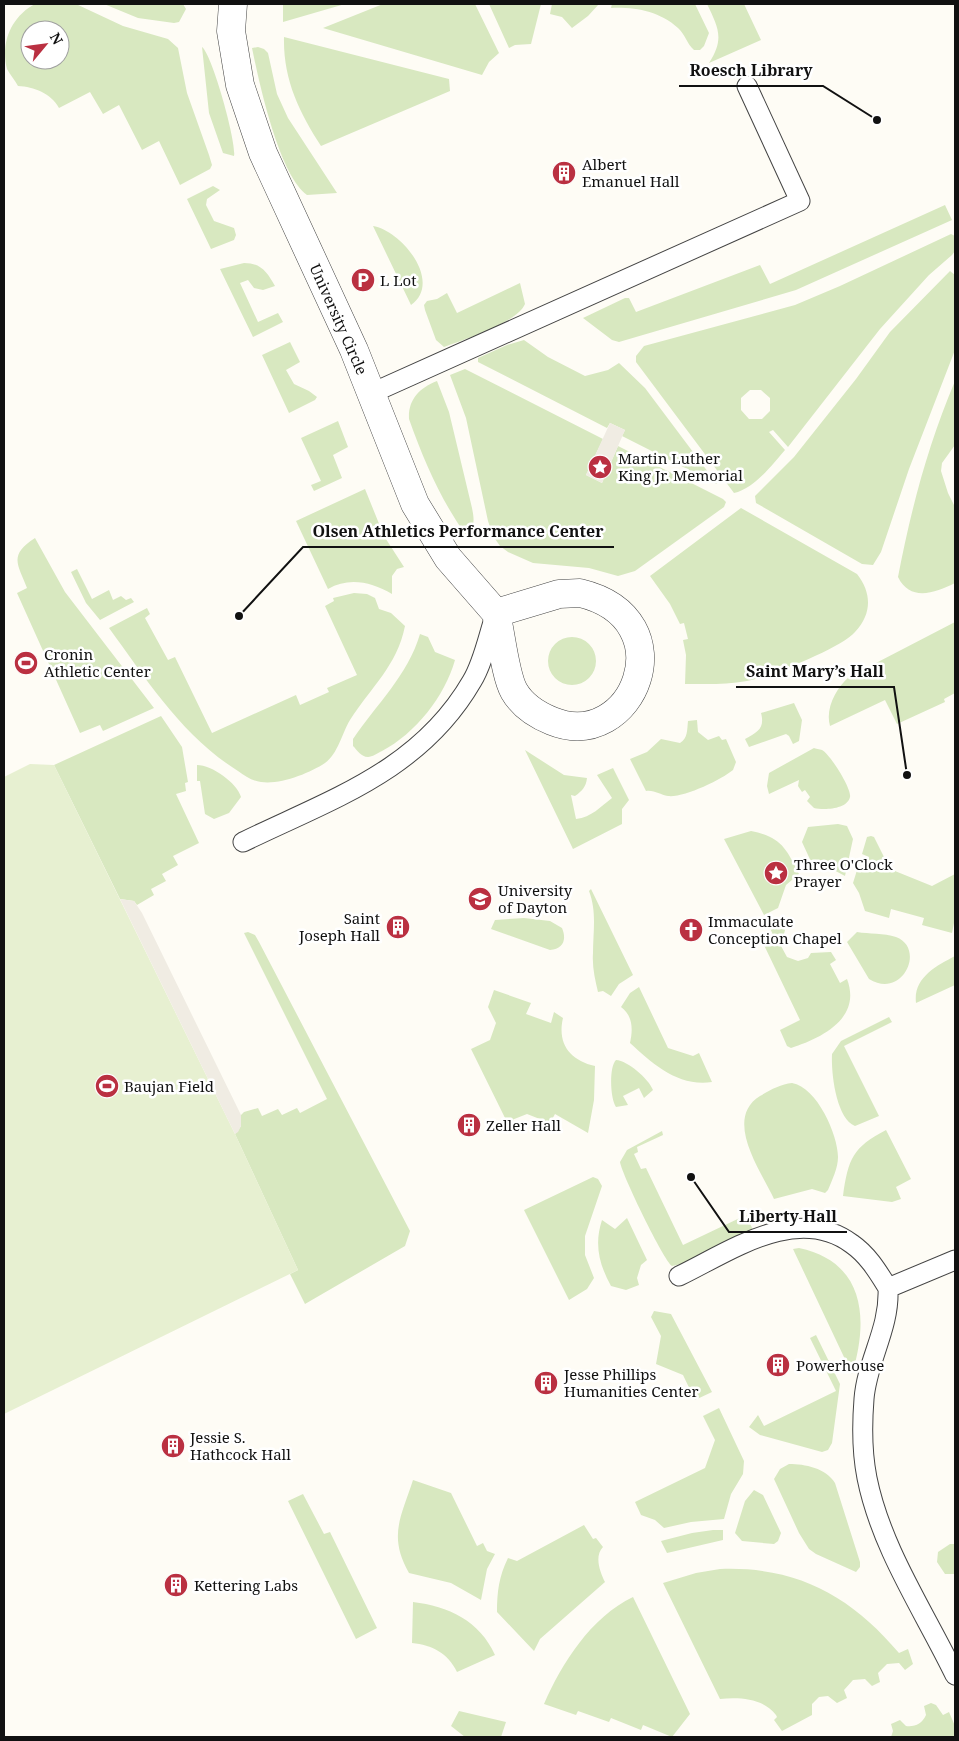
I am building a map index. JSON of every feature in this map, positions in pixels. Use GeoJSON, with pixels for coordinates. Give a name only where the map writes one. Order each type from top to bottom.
{"type":"FeatureCollection","features":[{"type":"Feature","properties":{"kind":"street","name":"University Circle"},"geometry":{"type":"LineString","coordinates":[[233,4],[232,37],[240,85],[262,153],[372,393],[406,484],[430,531],[448,558],[496,613]]}},
{"type":"Feature","properties":{"kind":"street"},"geometry":{"type":"LineString","coordinates":[[580,593],[601,598],[618,610],[632,626],[639,646],[640,667],[629,698],[605,719],[590,724],[567,726],[540,716],[522,702],[514,690],[509,678],[496,613],[559,594],[580,593]]}},
{"type":"Feature","properties":{"kind":"lane"},"geometry":{"type":"LineString","coordinates":[[372,393],[800,201],[747,86]]}},
{"type":"Feature","properties":{"kind":"lane"},"geometry":{"type":"LineString","coordinates":[[243,842],[367,782],[422,744],[449,715],[474,679],[496,613]]}},
{"type":"Feature","properties":{"kind":"lane"},"geometry":{"type":"LineString","coordinates":[[679,1276],[762,1236],[776,1231],[804,1227],[835,1235],[851,1243],[874,1267],[888,1288],[884,1330],[864,1397],[863,1426],[867,1476],[873,1500],[896,1558],[955,1674]]}},
{"type":"Feature","properties":{"kind":"lane"},"geometry":{"type":"LineString","coordinates":[[888,1288],[955,1260]]}},
{"type":"Feature","properties":{"kind":"green space"},"geometry":{"type":"Polygon","coordinates":[[[35,4],[76,4],[123,26],[168,39],[178,48],[187,93],[212,165],[210,169],[180,185],[159,141],[142,150],[119,105],[103,114],[90,92],[59,108],[47,95],[30,88],[18,86],[7,69],[5,49],[10,31],[20,15],[35,4]]]}},
{"type":"Feature","properties":{"kind":"green space"},"geometry":{"type":"Polygon","coordinates":[[[104,4],[183,4],[186,9],[179,22],[174,23],[138,18],[104,4]]]}},
{"type":"Feature","properties":{"kind":"green space"},"geometry":{"type":"Polygon","coordinates":[[[283,4],[345,4],[283,22],[283,4]]]}},
{"type":"Feature","properties":{"kind":"green space"},"geometry":{"type":"Polygon","coordinates":[[[383,4],[475,4],[499,53],[489,62],[482,75],[323,28],[383,4]]]}},
{"type":"Feature","properties":{"kind":"green space"},"geometry":{"type":"Polygon","coordinates":[[[489,4],[541,4],[531,44],[515,45],[509,48],[489,4]]]}},
{"type":"Feature","properties":{"kind":"green space"},"geometry":{"type":"Polygon","coordinates":[[[552,4],[599,4],[588,16],[572,28],[562,17],[550,14],[552,4]]]}},
{"type":"Feature","properties":{"kind":"green space"},"geometry":{"type":"Polygon","coordinates":[[[612,4],[695,4],[709,33],[704,46],[700,50],[694,50],[680,30],[671,22],[655,14],[638,9],[611,8],[612,4]]]}},
{"type":"Feature","properties":{"kind":"green space"},"geometry":{"type":"Polygon","coordinates":[[[707,4],[744,4],[761,40],[709,63],[717,47],[718,33],[717,26],[707,4]]]}},
{"type":"Feature","properties":{"kind":"green space"},"geometry":{"type":"Polygon","coordinates":[[[284,37],[449,79],[450,91],[321,146],[299,108],[289,81],[284,52],[284,37]]]}},
{"type":"Feature","properties":{"kind":"green space"},"geometry":{"type":"Polygon","coordinates":[[[202,47],[212,65],[223,99],[232,134],[234,156],[223,153],[209,113],[202,47]]]}},
{"type":"Feature","properties":{"kind":"green space"},"geometry":{"type":"Polygon","coordinates":[[[258,47],[268,53],[277,94],[288,118],[337,193],[307,195],[297,184],[288,168],[279,149],[265,104],[252,48],[258,47]]]}},
{"type":"Feature","properties":{"kind":"green space"},"geometry":{"type":"Polygon","coordinates":[[[213,186],[220,190],[207,199],[206,205],[214,221],[234,228],[236,235],[234,240],[211,249],[187,199],[213,186]]]}},
{"type":"Feature","properties":{"kind":"green space"},"geometry":{"type":"Polygon","coordinates":[[[945,205],[952,220],[796,290],[619,342],[612,340],[583,318],[625,298],[629,298],[636,312],[760,265],[770,284],[945,205]]]}},
{"type":"Feature","properties":{"kind":"green space"},"geometry":{"type":"Polygon","coordinates":[[[373,226],[396,237],[415,259],[421,271],[423,284],[420,295],[411,305],[373,226]]]}},
{"type":"Feature","properties":{"kind":"green space"},"geometry":{"type":"Polygon","coordinates":[[[951,234],[955,236],[955,251],[952,255],[929,275],[880,329],[788,447],[773,430],[769,432],[785,450],[769,469],[749,487],[734,493],[636,362],[636,356],[644,346],[795,305],[951,234]],[[750,390],[741,398],[741,410],[749,419],[762,419],[770,411],[770,398],[761,390],[750,390]]]}},
{"type":"Feature","properties":{"kind":"green space"},"geometry":{"type":"Polygon","coordinates":[[[250,263],[263,269],[275,286],[263,290],[254,288],[248,280],[240,283],[258,322],[278,313],[283,322],[253,337],[220,269],[250,263]]]}},
{"type":"Feature","properties":{"kind":"green space"},"geometry":{"type":"Polygon","coordinates":[[[950,271],[955,275],[955,350],[909,469],[881,552],[873,565],[862,564],[756,503],[755,496],[794,457],[856,379],[890,332],[950,271]]]}},
{"type":"Feature","properties":{"kind":"green space"},"geometry":{"type":"Polygon","coordinates":[[[520,283],[525,304],[512,318],[489,330],[444,347],[436,340],[425,310],[424,305],[427,301],[437,299],[447,293],[457,313],[520,283]]]}},
{"type":"Feature","properties":{"kind":"green space"},"geometry":{"type":"Polygon","coordinates":[[[524,340],[548,357],[585,376],[608,370],[619,363],[645,388],[717,484],[622,436],[625,430],[610,423],[607,428],[478,362],[478,358],[507,345],[524,340]]]}},
{"type":"Feature","properties":{"kind":"green space"},"geometry":{"type":"Polygon","coordinates":[[[290,342],[300,362],[286,370],[294,384],[317,397],[315,400],[289,413],[262,355],[290,342]]]}},
{"type":"Feature","properties":{"kind":"green space"},"geometry":{"type":"Polygon","coordinates":[[[465,369],[603,439],[586,475],[602,483],[618,446],[723,499],[726,502],[724,507],[635,571],[618,576],[589,568],[533,563],[508,552],[500,546],[493,536],[488,521],[466,418],[450,375],[465,369]]]}},
{"type":"Feature","properties":{"kind":"green space"},"geometry":{"type":"Polygon","coordinates":[[[437,381],[449,412],[473,512],[473,526],[465,534],[433,479],[409,419],[410,406],[413,400],[425,387],[437,381]]]}},
{"type":"Feature","properties":{"kind":"green space"},"geometry":{"type":"Polygon","coordinates":[[[955,381],[955,445],[942,463],[941,471],[955,507],[955,583],[939,590],[916,593],[903,585],[898,577],[921,478],[955,381]]]}},
{"type":"Feature","properties":{"kind":"green space"},"geometry":{"type":"Polygon","coordinates":[[[338,421],[348,447],[333,455],[342,478],[314,491],[311,485],[321,481],[301,438],[338,421]]]}},
{"type":"Feature","properties":{"kind":"green space"},"geometry":{"type":"Polygon","coordinates":[[[365,489],[384,536],[404,567],[397,569],[392,576],[392,594],[376,586],[360,582],[344,583],[328,589],[296,521],[365,489]]]}},
{"type":"Feature","properties":{"kind":"green space"},"geometry":{"type":"Polygon","coordinates":[[[741,508],[857,574],[862,581],[867,596],[868,603],[865,618],[855,632],[847,639],[836,646],[787,668],[747,681],[685,684],[686,655],[683,640],[688,639],[684,623],[680,624],[670,604],[650,576],[741,508]]]}},
{"type":"Feature","properties":{"kind":"green space"},"geometry":{"type":"Polygon","coordinates":[[[35,538],[65,592],[154,708],[103,731],[100,725],[80,733],[17,593],[27,588],[18,566],[18,555],[21,549],[35,538]]]}},
{"type":"Feature","properties":{"kind":"green space"},"geometry":{"type":"Polygon","coordinates":[[[77,569],[92,599],[109,590],[113,600],[121,596],[126,600],[131,598],[134,602],[100,620],[86,603],[71,572],[77,569]]]}},
{"type":"Feature","properties":{"kind":"green space"},"geometry":{"type":"Polygon","coordinates":[[[354,593],[367,594],[375,598],[379,609],[391,613],[405,626],[396,653],[390,665],[350,720],[337,749],[329,759],[319,767],[277,782],[261,782],[249,778],[218,757],[200,741],[167,706],[109,628],[147,608],[150,614],[145,618],[168,660],[175,657],[212,733],[296,695],[300,705],[329,692],[327,688],[357,675],[325,606],[334,601],[333,598],[354,593]]]}},
{"type":"Feature","properties":{"kind":"green space"},"geometry":{"type":"Polygon","coordinates":[[[955,622],[955,693],[944,699],[945,702],[897,724],[885,700],[830,726],[830,706],[836,693],[849,677],[955,622]]]}},
{"type":"Feature","properties":{"kind":"green space"},"geometry":{"type":"Polygon","coordinates":[[[420,634],[428,637],[435,652],[455,660],[444,687],[427,713],[406,735],[375,755],[363,756],[353,746],[353,739],[400,676],[415,649],[420,634]]]}},
{"type":"Feature","properties":{"kind":"green space"},"geometry":{"type":"Polygon","coordinates":[[[567,637],[577,637],[586,641],[592,647],[595,652],[595,670],[586,681],[577,685],[567,685],[558,681],[552,675],[548,666],[548,656],[552,647],[558,641],[567,637]]]}},
{"type":"Feature","properties":{"kind":"green space"},"geometry":{"type":"Polygon","coordinates":[[[794,703],[802,720],[799,741],[793,744],[786,734],[749,747],[745,739],[754,734],[761,726],[761,713],[794,703]]]}},
{"type":"Feature","properties":{"kind":"green space"},"geometry":{"type":"Polygon","coordinates":[[[161,716],[182,747],[188,782],[185,783],[186,791],[176,794],[199,843],[173,856],[178,865],[162,874],[166,881],[151,889],[154,895],[137,905],[134,901],[120,899],[54,765],[161,716]]]}},
{"type":"Feature","properties":{"kind":"green space"},"geometry":{"type":"Polygon","coordinates":[[[697,720],[698,732],[708,740],[719,736],[722,740],[726,739],[736,762],[733,770],[711,783],[675,796],[646,791],[630,759],[647,752],[661,739],[680,743],[686,736],[688,721],[697,720]]]}},
{"type":"Feature","properties":{"kind":"green space"},"geometry":{"type":"Polygon","coordinates":[[[814,748],[826,753],[848,787],[850,797],[840,807],[814,808],[807,801],[810,797],[805,790],[802,792],[798,786],[799,780],[769,794],[767,786],[769,773],[814,748]]]}},
{"type":"Feature","properties":{"kind":"green space"},"geometry":{"type":"Polygon","coordinates":[[[525,750],[564,775],[587,778],[582,790],[575,796],[571,795],[576,819],[591,814],[612,798],[597,775],[613,768],[629,800],[622,809],[622,824],[573,849],[525,750]]]}},
{"type":"Feature","properties":{"kind":"green space","name":"Baujan Field"},"geometry":{"type":"Polygon","coordinates":[[[30,764],[54,765],[235,1134],[298,1270],[4,1414],[4,777],[30,764]]]}},
{"type":"Feature","properties":{"kind":"green space"},"geometry":{"type":"Polygon","coordinates":[[[197,765],[216,771],[235,786],[239,792],[241,797],[229,813],[214,819],[205,814],[200,781],[197,781],[197,765]]]}},
{"type":"Feature","properties":{"kind":"green space"},"geometry":{"type":"Polygon","coordinates":[[[838,824],[847,826],[853,839],[845,876],[830,868],[814,868],[802,842],[808,827],[838,824]]]}},
{"type":"Feature","properties":{"kind":"green space"},"geometry":{"type":"Polygon","coordinates":[[[751,831],[776,840],[786,851],[799,874],[786,885],[778,908],[764,915],[724,839],[751,831]]]}},
{"type":"Feature","properties":{"kind":"green space"},"geometry":{"type":"Polygon","coordinates":[[[867,837],[874,837],[890,869],[932,886],[955,874],[955,918],[952,933],[922,925],[924,918],[891,909],[889,918],[865,911],[859,893],[853,883],[858,867],[865,869],[869,857],[862,854],[867,837]]]}},
{"type":"Feature","properties":{"kind":"green space"},"geometry":{"type":"Polygon","coordinates":[[[591,889],[633,975],[619,984],[611,996],[603,991],[598,992],[593,968],[594,914],[589,891],[591,889]]]}},
{"type":"Feature","properties":{"kind":"green space"},"geometry":{"type":"Polygon","coordinates":[[[524,918],[550,921],[562,928],[564,940],[561,946],[550,950],[491,929],[495,920],[524,918]]]}},
{"type":"Feature","properties":{"kind":"green space"},"geometry":{"type":"Polygon","coordinates":[[[781,923],[785,930],[781,946],[787,957],[798,961],[808,958],[811,953],[831,952],[836,960],[830,964],[840,983],[847,979],[850,993],[849,1005],[844,1015],[836,1024],[815,1038],[791,1048],[787,1046],[780,1030],[800,1020],[763,943],[774,937],[770,928],[781,923]]]}},
{"type":"Feature","properties":{"kind":"green space"},"geometry":{"type":"Polygon","coordinates":[[[248,932],[255,935],[259,942],[410,1231],[405,1246],[305,1304],[290,1274],[298,1270],[235,1134],[241,1126],[241,1115],[244,1112],[258,1108],[262,1116],[278,1109],[282,1115],[297,1108],[300,1113],[327,1099],[244,933],[248,932]]]}},
{"type":"Feature","properties":{"kind":"green space"},"geometry":{"type":"Polygon","coordinates":[[[857,932],[896,937],[905,943],[909,951],[910,961],[900,978],[892,983],[881,984],[869,979],[847,942],[857,932]]]}},
{"type":"Feature","properties":{"kind":"green space"},"geometry":{"type":"Polygon","coordinates":[[[955,956],[955,985],[916,1003],[916,994],[922,980],[940,964],[955,956]]]}},
{"type":"Feature","properties":{"kind":"green space"},"geometry":{"type":"Polygon","coordinates":[[[639,987],[668,1048],[693,1056],[699,1053],[712,1082],[700,1083],[677,1077],[657,1066],[630,1043],[632,1033],[630,1019],[621,1007],[630,993],[639,987]]]}},
{"type":"Feature","properties":{"kind":"green space"},"geometry":{"type":"Polygon","coordinates":[[[494,990],[531,1003],[526,1014],[551,1023],[554,1012],[563,1018],[562,1036],[567,1050],[579,1060],[595,1066],[594,1100],[588,1133],[555,1114],[550,1123],[527,1114],[507,1122],[471,1049],[490,1040],[496,1023],[488,1007],[494,990]]]}},
{"type":"Feature","properties":{"kind":"green space"},"geometry":{"type":"Polygon","coordinates":[[[889,1017],[892,1022],[844,1046],[879,1116],[855,1126],[843,1114],[839,1105],[832,1072],[832,1054],[841,1041],[889,1017]]]}},
{"type":"Feature","properties":{"kind":"green space"},"geometry":{"type":"Polygon","coordinates":[[[616,1060],[626,1063],[637,1071],[647,1080],[653,1090],[644,1098],[639,1088],[623,1096],[628,1105],[616,1107],[612,1097],[611,1083],[612,1069],[616,1060]]]}},
{"type":"Feature","properties":{"kind":"green space"},"geometry":{"type":"Polygon","coordinates":[[[792,1083],[801,1086],[818,1102],[830,1125],[837,1148],[838,1161],[833,1178],[825,1193],[812,1189],[774,1199],[748,1146],[745,1118],[749,1106],[760,1096],[780,1086],[792,1083]]]}},
{"type":"Feature","properties":{"kind":"green space"},"geometry":{"type":"Polygon","coordinates":[[[886,1130],[911,1179],[896,1187],[901,1199],[892,1202],[843,1196],[847,1172],[854,1156],[866,1142],[886,1130]]]}},
{"type":"Feature","properties":{"kind":"green space"},"geometry":{"type":"Polygon","coordinates":[[[662,1131],[663,1135],[637,1147],[638,1152],[634,1154],[641,1169],[646,1168],[683,1245],[746,1215],[753,1230],[681,1264],[672,1266],[644,1217],[620,1162],[627,1150],[662,1131]]]}},
{"type":"Feature","properties":{"kind":"green space"},"geometry":{"type":"Polygon","coordinates":[[[593,1177],[598,1179],[602,1186],[585,1236],[585,1255],[594,1278],[587,1289],[569,1300],[524,1210],[593,1177]]]}},
{"type":"Feature","properties":{"kind":"green space"},"geometry":{"type":"Polygon","coordinates":[[[627,1218],[647,1260],[641,1265],[637,1278],[639,1285],[626,1290],[611,1286],[603,1270],[599,1254],[598,1237],[602,1220],[615,1229],[627,1218]]]}},
{"type":"Feature","properties":{"kind":"green space"},"geometry":{"type":"Polygon","coordinates":[[[799,1248],[821,1255],[838,1266],[849,1280],[857,1296],[860,1314],[860,1333],[852,1374],[793,1249],[799,1248]]]}},
{"type":"Feature","properties":{"kind":"green space"},"geometry":{"type":"Polygon","coordinates":[[[654,1311],[671,1314],[712,1392],[695,1400],[683,1375],[656,1364],[661,1336],[651,1317],[654,1311]]]}},
{"type":"Feature","properties":{"kind":"green space"},"geometry":{"type":"Polygon","coordinates":[[[816,1335],[840,1384],[832,1443],[828,1450],[822,1452],[760,1435],[749,1427],[758,1415],[764,1426],[836,1391],[810,1338],[816,1335]]]}},
{"type":"Feature","properties":{"kind":"green space"},"geometry":{"type":"Polygon","coordinates":[[[719,1408],[744,1461],[743,1474],[731,1494],[724,1519],[691,1522],[664,1528],[655,1520],[641,1515],[635,1502],[705,1468],[715,1440],[703,1416],[719,1408]]]}},
{"type":"Feature","properties":{"kind":"green space"},"geometry":{"type":"Polygon","coordinates":[[[789,1464],[821,1470],[835,1483],[860,1562],[860,1567],[856,1572],[816,1554],[809,1549],[799,1533],[774,1479],[780,1469],[789,1464]]]}},
{"type":"Feature","properties":{"kind":"green space"},"geometry":{"type":"Polygon","coordinates":[[[413,1480],[451,1493],[477,1546],[483,1543],[487,1551],[495,1554],[487,1569],[481,1600],[451,1583],[409,1573],[399,1548],[398,1537],[401,1516],[413,1480]]]}},
{"type":"Feature","properties":{"kind":"green space"},"geometry":{"type":"Polygon","coordinates":[[[754,1490],[763,1495],[781,1533],[778,1541],[774,1544],[742,1541],[735,1533],[745,1501],[754,1490]]]}},
{"type":"Feature","properties":{"kind":"green space"},"geometry":{"type":"Polygon","coordinates":[[[303,1494],[324,1534],[330,1532],[377,1628],[356,1639],[288,1501],[303,1494]]]}},
{"type":"Feature","properties":{"kind":"green space"},"geometry":{"type":"Polygon","coordinates":[[[584,1525],[593,1539],[596,1538],[603,1547],[598,1559],[605,1582],[540,1639],[534,1651],[497,1612],[497,1598],[502,1571],[508,1558],[517,1561],[584,1525]]]}},
{"type":"Feature","properties":{"kind":"green space"},"geometry":{"type":"Polygon","coordinates":[[[723,1530],[723,1540],[667,1553],[661,1541],[692,1533],[723,1530]]]}},
{"type":"Feature","properties":{"kind":"green space"},"geometry":{"type":"Polygon","coordinates":[[[950,1544],[955,1544],[955,1574],[945,1574],[937,1562],[938,1552],[950,1544]]]}},
{"type":"Feature","properties":{"kind":"green space"},"geometry":{"type":"Polygon","coordinates":[[[720,1569],[748,1569],[774,1573],[798,1579],[820,1588],[862,1615],[899,1653],[908,1649],[913,1664],[905,1670],[899,1663],[887,1664],[878,1673],[880,1682],[872,1686],[865,1679],[853,1680],[844,1690],[847,1698],[837,1703],[828,1696],[819,1697],[812,1704],[812,1715],[782,1731],[774,1720],[777,1717],[776,1715],[764,1705],[743,1699],[720,1699],[663,1583],[696,1573],[720,1569]]]}},
{"type":"Feature","properties":{"kind":"green space"},"geometry":{"type":"Polygon","coordinates":[[[633,1597],[690,1714],[672,1737],[643,1725],[641,1730],[611,1718],[609,1722],[578,1711],[576,1715],[544,1704],[569,1657],[591,1629],[604,1616],[633,1597]]]}},
{"type":"Feature","properties":{"kind":"green space"},"geometry":{"type":"Polygon","coordinates":[[[413,1602],[438,1607],[462,1617],[481,1633],[495,1655],[457,1672],[449,1660],[439,1651],[412,1643],[413,1602]]]}},
{"type":"Feature","properties":{"kind":"green space"},"geometry":{"type":"Polygon","coordinates":[[[931,1703],[936,1705],[943,1715],[949,1712],[955,1726],[955,1737],[891,1737],[893,1731],[891,1724],[900,1720],[906,1726],[918,1724],[926,1715],[924,1706],[931,1703]]]}},
{"type":"Feature","properties":{"kind":"green space"},"geometry":{"type":"Polygon","coordinates":[[[459,1711],[506,1722],[501,1737],[465,1737],[451,1726],[459,1711]]]}},
{"type":"Feature","properties":{"kind":"shaded area"},"geometry":{"type":"Polygon","coordinates":[[[610,423],[625,430],[602,483],[586,475],[610,423]]]}},
{"type":"Feature","properties":{"kind":"shaded area"},"geometry":{"type":"Polygon","coordinates":[[[120,899],[134,901],[142,913],[241,1115],[241,1126],[235,1134],[120,899]]]}},
{"type":"Feature","properties":{"kind":"place","name":"Roesch Library"},"geometry":{"type":"Point","coordinates":[877,120]}},
{"type":"Feature","properties":{"kind":"place","name":"Albert Emanuel Hall"},"geometry":{"type":"Point","coordinates":[564,173]}},
{"type":"Feature","properties":{"kind":"place","name":"L Lot"},"geometry":{"type":"Point","coordinates":[363,280]}},
{"type":"Feature","properties":{"kind":"place","name":"Martin Luther King Jr. Memorial"},"geometry":{"type":"Point","coordinates":[600,467]}},
{"type":"Feature","properties":{"kind":"place","name":"Olsen Athletics Performance Center"},"geometry":{"type":"Point","coordinates":[239,616]}},
{"type":"Feature","properties":{"kind":"place","name":"Cronin Athletic Center"},"geometry":{"type":"Point","coordinates":[26,663]}},
{"type":"Feature","properties":{"kind":"place","name":"Saint Mary’s Hall"},"geometry":{"type":"Point","coordinates":[907,775]}},
{"type":"Feature","properties":{"kind":"place","name":"Three O'Clock Prayer"},"geometry":{"type":"Point","coordinates":[776,873]}},
{"type":"Feature","properties":{"kind":"place","name":"University of Dayton"},"geometry":{"type":"Point","coordinates":[480,899]}},
{"type":"Feature","properties":{"kind":"place","name":"Saint Joseph Hall"},"geometry":{"type":"Point","coordinates":[398,927]}},
{"type":"Feature","properties":{"kind":"place","name":"Immaculate Conception Chapel"},"geometry":{"type":"Point","coordinates":[691,930]}},
{"type":"Feature","properties":{"kind":"place","name":"Baujan Field"},"geometry":{"type":"Point","coordinates":[107,1086]}},
{"type":"Feature","properties":{"kind":"place","name":"Zeller Hall"},"geometry":{"type":"Point","coordinates":[469,1125]}},
{"type":"Feature","properties":{"kind":"place","name":"Liberty Hall"},"geometry":{"type":"Point","coordinates":[691,1177]}},
{"type":"Feature","properties":{"kind":"place","name":"Powerhouse"},"geometry":{"type":"Point","coordinates":[778,1365]}},
{"type":"Feature","properties":{"kind":"place","name":"Jesse Phillips Humanities Center"},"geometry":{"type":"Point","coordinates":[546,1383]}},
{"type":"Feature","properties":{"kind":"place","name":"Jessie S. Hathcock Hall"},"geometry":{"type":"Point","coordinates":[173,1446]}},
{"type":"Feature","properties":{"kind":"place","name":"Kettering Labs"},"geometry":{"type":"Point","coordinates":[176,1585]}}]}
